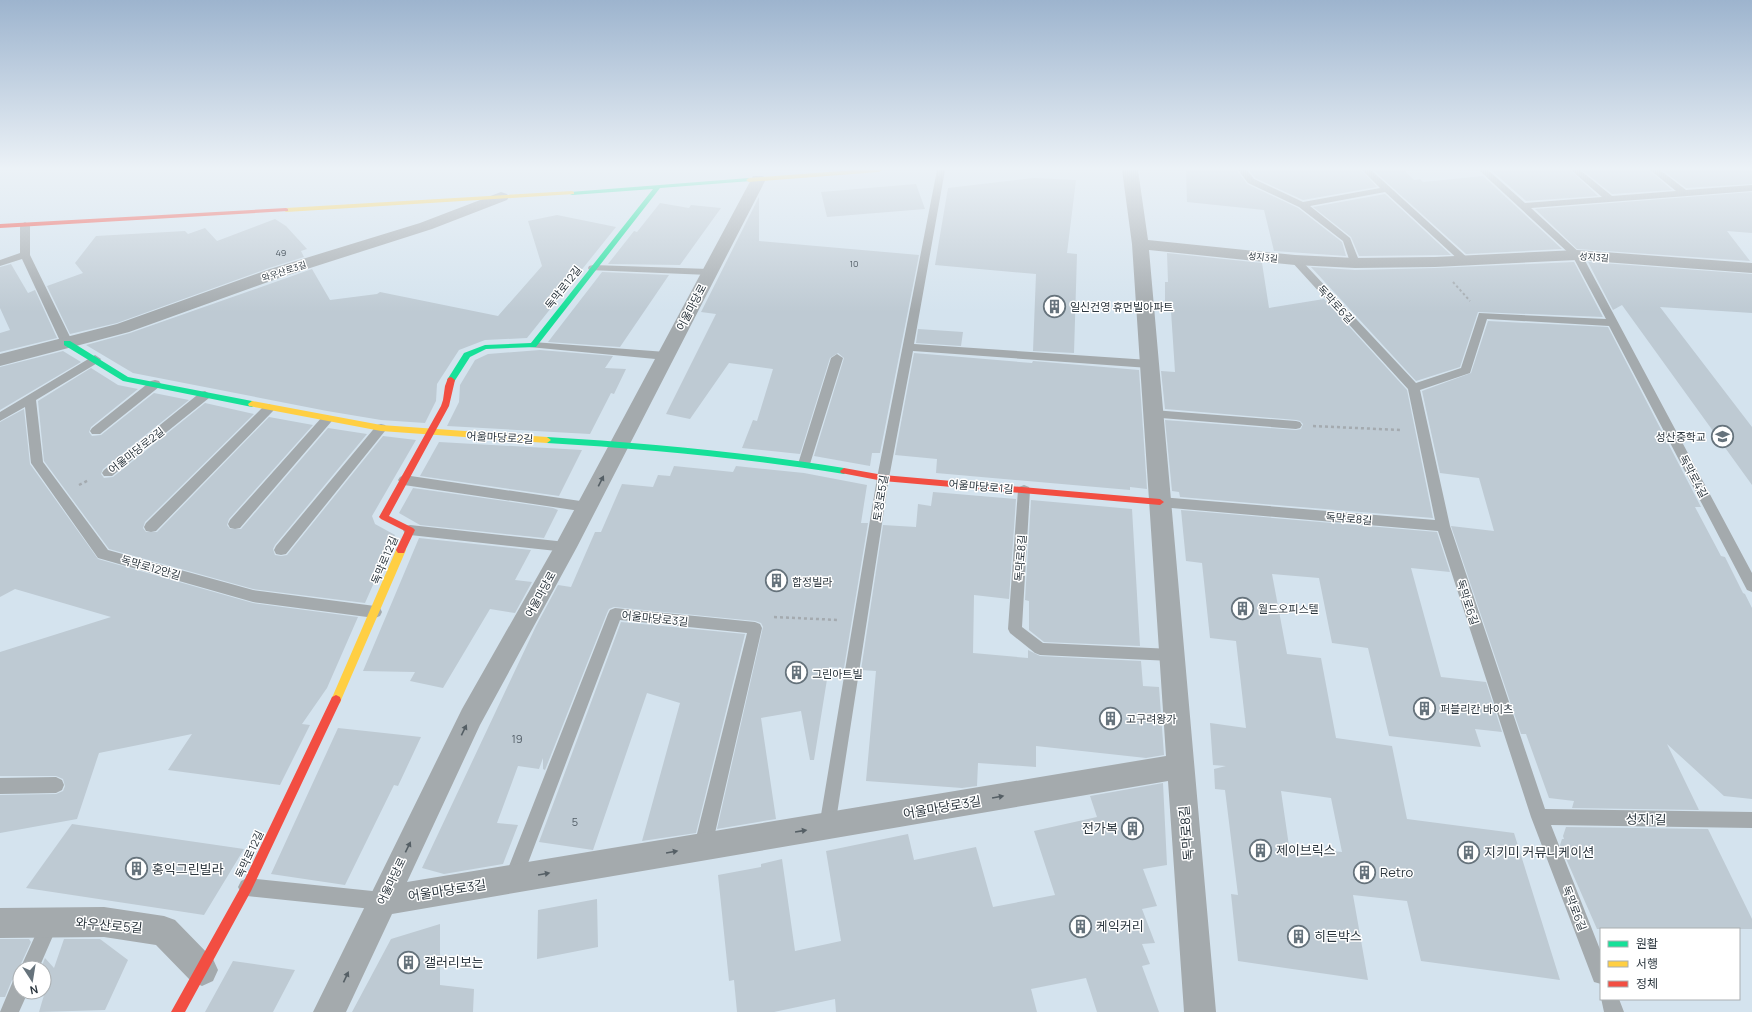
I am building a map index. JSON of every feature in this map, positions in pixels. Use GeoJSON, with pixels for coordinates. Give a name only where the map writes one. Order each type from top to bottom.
{"type":"FeatureCollection","features":[{"type":"Feature","properties":{"kind":"street"},"geometry":{"type":"LineString","coordinates":[[0,226],[162,217]]}},
{"type":"Feature","properties":{"kind":"street","name":"와우산로3길"},"geometry":{"type":"LineString","coordinates":[[0,360],[123,328],[276,273],[450,217]]}},
{"type":"Feature","properties":{"kind":"street","name":"독막로12길"},"geometry":{"type":"LineString","coordinates":[[178,1012],[247,886],[334,704],[375,612],[410,530],[384,517],[432,433],[448,401],[448,385],[467,355],[485,347],[533,345],[634,217]]}},
{"type":"Feature","properties":{"kind":"street","name":"어울마당로"},"geometry":{"type":"LineString","coordinates":[[329,1012],[471,717],[566,547],[738,217]]}},
{"type":"Feature","properties":{"kind":"street","name":"독막로8길"},"geometry":{"type":"LineString","coordinates":[[1136,217],[1140,244],[1200,1012]]}},
{"type":"Feature","properties":{"kind":"street","name":"성지3길"},"geometry":{"type":"LineString","coordinates":[[1140,244],[1295,260],[1355,263],[1435,262],[1577,255],[1752,268]]}},
{"type":"Feature","properties":{"kind":"street","name":"어울마당로2길"},"geometry":{"type":"LineString","coordinates":[[67,343],[126,379],[327,419],[381,428],[432,433],[620,444]]}},
{"type":"Feature","properties":{"kind":"street","name":"어울마당로1길"},"geometry":{"type":"LineString","coordinates":[[620,444],[804,464],[883,478],[1160,502]]}},
{"type":"Feature","properties":{"kind":"street","name":"어울마당로3길"},"geometry":{"type":"LineString","coordinates":[[382,901],[703,846],[828,827],[1181,766]]}},
{"type":"Feature","properties":{"kind":"street","name":"와우산로5길"},"geometry":{"type":"LineString","coordinates":[[0,923],[104,922],[164,931],[202,970]]}},
{"type":"Feature","properties":{"kind":"lane","name":"토정로5길"},"geometry":{"type":"LineString","coordinates":[[828,827],[883,478],[932,217]]}},
{"type":"Feature","properties":{"kind":"lane"},"geometry":{"type":"LineString","coordinates":[[1318,217],[1347,240],[1355,263]]}},
{"type":"Feature","properties":{"kind":"lane"},"geometry":{"type":"LineString","coordinates":[[1418,217],[1466,260]]}},
{"type":"Feature","properties":{"kind":"lane","name":"독막로4길"},"geometry":{"type":"LineString","coordinates":[[1535,217],[1577,255],[1752,586]]}},
{"type":"Feature","properties":{"kind":"lane"},"geometry":{"type":"LineString","coordinates":[[25,225],[25,255],[67,343]]}},
{"type":"Feature","properties":{"kind":"lane"},"geometry":{"type":"LineString","coordinates":[[0,263],[25,255]]}},
{"type":"Feature","properties":{"kind":"lane","name":"독막로6길"},"geometry":{"type":"LineString","coordinates":[[1295,260],[1414,388],[1443,526],[1540,817],[1600,972]]}},
{"type":"Feature","properties":{"kind":"lane"},"geometry":{"type":"LineString","coordinates":[[593,268],[710,272]]}},
{"type":"Feature","properties":{"kind":"lane"},"geometry":{"type":"LineString","coordinates":[[1414,388],[1466,370],[1483,315],[1613,323]]}},
{"type":"Feature","properties":{"kind":"lane"},"geometry":{"type":"LineString","coordinates":[[533,345],[666,356]]}},
{"type":"Feature","properties":{"kind":"lane"},"geometry":{"type":"LineString","coordinates":[[908,347],[1149,364]]}},
{"type":"Feature","properties":{"kind":"lane"},"geometry":{"type":"LineString","coordinates":[[804,464],[837,358]]}},
{"type":"Feature","properties":{"kind":"lane"},"geometry":{"type":"LineString","coordinates":[[0,417],[95,359]]}},
{"type":"Feature","properties":{"kind":"lane"},"geometry":{"type":"LineString","coordinates":[[96,431],[155,384]]}},
{"type":"Feature","properties":{"kind":"lane","name":"어울마당로2길"},"geometry":{"type":"LineString","coordinates":[[108,473],[206,395]]}},
{"type":"Feature","properties":{"kind":"lane","name":"독막로12안길"},"geometry":{"type":"LineString","coordinates":[[30,398],[37,463],[103,554],[253,596],[375,612]]}},
{"type":"Feature","properties":{"kind":"lane"},"geometry":{"type":"LineString","coordinates":[[151,527],[269,408]]}},
{"type":"Feature","properties":{"kind":"lane"},"geometry":{"type":"LineString","coordinates":[[1153,414],[1296,425]]}},
{"type":"Feature","properties":{"kind":"lane"},"geometry":{"type":"LineString","coordinates":[[235,524],[327,419]]}},
{"type":"Feature","properties":{"kind":"lane"},"geometry":{"type":"LineString","coordinates":[[281,550],[381,428]]}},
{"type":"Feature","properties":{"kind":"lane"},"geometry":{"type":"LineString","coordinates":[[404,480],[587,507]]}},
{"type":"Feature","properties":{"kind":"lane","name":"독막로8길"},"geometry":{"type":"LineString","coordinates":[[1024,490],[1015,629],[1040,649],[1172,655]]}},
{"type":"Feature","properties":{"kind":"lane","name":"독막로8길"},"geometry":{"type":"LineString","coordinates":[[1160,502],[1443,526]]}},
{"type":"Feature","properties":{"kind":"lane"},"geometry":{"type":"LineString","coordinates":[[410,530],[566,547]]}},
{"type":"Feature","properties":{"kind":"lane","name":"어울마당로3길"},"geometry":{"type":"LineString","coordinates":[[513,879],[615,614],[755,628]]}},
{"type":"Feature","properties":{"kind":"lane"},"geometry":{"type":"LineString","coordinates":[[703,846],[755,628]]}},
{"type":"Feature","properties":{"kind":"lane"},"geometry":{"type":"LineString","coordinates":[[0,786],[56,785]]}},
{"type":"Feature","properties":{"kind":"lane","name":"성지1길"},"geometry":{"type":"LineString","coordinates":[[1540,817],[1752,820]]}},
{"type":"Feature","properties":{"kind":"lane"},"geometry":{"type":"LineString","coordinates":[[247,886],[382,901]]}},
{"type":"Feature","properties":{"kind":"lane"},"geometry":{"type":"LineString","coordinates":[[33,960],[50,922]]}},
{"type":"Feature","properties":{"kind":"lane"},"geometry":{"type":"LineString","coordinates":[[9,1012],[14,1000]]}},
{"type":"Feature","properties":{"kind":"lane"},"geometry":{"type":"LineString","coordinates":[[1610,1000],[1614,1012]]}},
{"type":"Feature","properties":{"kind":"path"},"geometry":{"type":"LineString","coordinates":[[1435,262],[1483,315]]}},
{"type":"Feature","properties":{"kind":"path"},"geometry":{"type":"LineString","coordinates":[[1296,425],[1423,431]]}},
{"type":"Feature","properties":{"kind":"path","name":"어울마당로2길"},"geometry":{"type":"LineString","coordinates":[[59,493],[108,473]]}},
{"type":"Feature","properties":{"kind":"path"},"geometry":{"type":"LineString","coordinates":[[755,628],[776,616],[860,621]]}},
{"type":"Feature","properties":{"kind":"building"},"geometry":{"type":"Polygon","coordinates":[[[546,217],[568,217],[616,227],[527,338],[485,340],[459,350],[437,384],[436,401],[425,423],[381,420],[327,411],[133,373],[86,345],[130,333],[312,269],[330,300],[377,294],[380,292],[498,316],[542,266],[528,221],[546,217]]]}},
{"type":"Feature","properties":{"kind":"building"},"geometry":{"type":"Polygon","coordinates":[[[649,217],[714,217],[680,265],[608,264],[634,231],[637,232],[649,217]]]}},
{"type":"Feature","properties":{"kind":"building"},"geometry":{"type":"Polygon","coordinates":[[[749,217],[759,217],[759,241],[919,255],[880,453],[872,453],[870,466],[814,456],[844,358],[838,353],[830,358],[800,454],[742,448],[753,420],[757,421],[773,369],[729,363],[690,419],[666,414],[716,314],[701,312],[749,217]]]}},
{"type":"Feature","properties":{"kind":"building"},"geometry":{"type":"Polygon","coordinates":[[[943,217],[1071,217],[1067,253],[1077,254],[1074,353],[1033,351],[1036,274],[935,265],[943,217]]]}},
{"type":"Feature","properties":{"kind":"building"},"geometry":{"type":"Polygon","coordinates":[[[1266,217],[1310,217],[1342,242],[1346,256],[1274,251],[1266,217]]]}},
{"type":"Feature","properties":{"kind":"building"},"geometry":{"type":"Polygon","coordinates":[[[1326,217],[1410,217],[1451,255],[1359,256],[1351,237],[1326,217]]]}},
{"type":"Feature","properties":{"kind":"building"},"geometry":{"type":"Polygon","coordinates":[[[1425,217],[1528,217],[1562,249],[1466,254],[1425,217]]]}},
{"type":"Feature","properties":{"kind":"building"},"geometry":{"type":"Polygon","coordinates":[[[1544,217],[1752,217],[1752,233],[1727,231],[1750,261],[1577,249],[1544,217]]]}},
{"type":"Feature","properties":{"kind":"building"},"geometry":{"type":"Polygon","coordinates":[[[275,219],[286,226],[307,249],[301,251],[304,257],[269,268],[117,323],[70,334],[47,286],[83,273],[75,263],[96,236],[185,231],[188,234],[205,228],[217,241],[275,219]]]}},
{"type":"Feature","properties":{"kind":"building"},"geometry":{"type":"Polygon","coordinates":[[[1167,253],[1262,263],[1269,308],[1324,299],[1407,390],[1433,518],[1180,497],[1179,492],[1172,491],[1165,420],[1296,430],[1301,429],[1303,424],[1296,420],[1165,409],[1161,371],[1175,372],[1171,311],[1165,311],[1165,282],[1168,282],[1167,253]]]}},
{"type":"Feature","properties":{"kind":"building"},"geometry":{"type":"Polygon","coordinates":[[[1574,262],[1603,317],[1478,312],[1460,367],[1416,381],[1311,267],[1355,270],[1574,262]]]}},
{"type":"Feature","properties":{"kind":"building"},"geometry":{"type":"Polygon","coordinates":[[[1588,262],[1752,274],[1752,313],[1660,307],[1752,427],[1752,485],[1622,305],[1613,310],[1588,262]]]}},
{"type":"Feature","properties":{"kind":"building"},"geometry":{"type":"Polygon","coordinates":[[[11,264],[28,293],[35,290],[57,338],[0,352],[0,333],[10,330],[0,308],[0,267],[11,264]]]}},
{"type":"Feature","properties":{"kind":"building"},"geometry":{"type":"Polygon","coordinates":[[[602,272],[669,275],[620,347],[548,342],[602,272]]]}},
{"type":"Feature","properties":{"kind":"building"},"geometry":{"type":"Polygon","coordinates":[[[1488,321],[1608,327],[1701,507],[1695,507],[1721,556],[1725,557],[1752,608],[1752,799],[1724,796],[1667,744],[1699,810],[1572,808],[1574,801],[1549,798],[1526,734],[1521,734],[1451,526],[1494,531],[1479,478],[1440,473],[1422,391],[1471,373],[1488,321]]]}},
{"type":"Feature","properties":{"kind":"building"},"geometry":{"type":"Polygon","coordinates":[[[918,329],[963,332],[961,346],[916,343],[918,329]]]}},
{"type":"Feature","properties":{"kind":"building"},"geometry":{"type":"Polygon","coordinates":[[[540,350],[613,356],[605,368],[626,369],[614,394],[611,393],[590,434],[447,426],[459,402],[460,385],[475,360],[488,354],[540,350]]]}},
{"type":"Feature","properties":{"kind":"building"},"geometry":{"type":"Polygon","coordinates":[[[63,351],[81,362],[0,410],[0,367],[63,351]]]}},
{"type":"Feature","properties":{"kind":"building"},"geometry":{"type":"Polygon","coordinates":[[[914,353],[1139,370],[1147,489],[1130,487],[1130,490],[936,473],[937,459],[895,455],[914,353]]]}},
{"type":"Feature","properties":{"kind":"building"},"geometry":{"type":"Polygon","coordinates":[[[91,368],[118,385],[138,389],[91,427],[89,432],[92,436],[101,435],[154,393],[189,400],[103,469],[101,474],[104,478],[113,477],[205,403],[254,414],[145,522],[143,528],[146,532],[157,532],[269,417],[313,425],[229,519],[227,525],[230,529],[241,529],[328,428],[367,434],[275,545],[273,549],[275,555],[281,556],[287,555],[383,436],[416,440],[372,516],[375,524],[395,535],[365,603],[253,589],[109,549],[44,461],[38,401],[91,368]]]}},
{"type":"Feature","properties":{"kind":"building"},"geometry":{"type":"Polygon","coordinates":[[[24,409],[30,464],[98,559],[253,603],[358,617],[327,688],[302,724],[310,725],[280,785],[168,770],[192,734],[99,753],[77,819],[0,833],[0,795],[56,794],[63,791],[65,786],[63,779],[56,776],[0,776],[0,652],[111,617],[15,589],[0,597],[0,422],[24,409]]]}},
{"type":"Feature","properties":{"kind":"building"},"geometry":{"type":"Polygon","coordinates":[[[439,442],[582,450],[559,496],[420,476],[439,442]]]}},
{"type":"Feature","properties":{"kind":"building"},"geometry":{"type":"Polygon","coordinates":[[[674,466],[733,472],[736,466],[804,473],[867,485],[861,523],[868,523],[844,668],[829,667],[814,760],[810,760],[801,711],[761,718],[776,819],[717,829],[763,627],[761,623],[755,621],[614,607],[609,609],[607,613],[545,770],[543,769],[543,758],[539,769],[518,766],[497,823],[518,825],[503,864],[444,874],[422,868],[536,626],[558,585],[571,587],[595,532],[601,532],[622,484],[653,487],[658,475],[670,476],[674,466]]]}},
{"type":"Feature","properties":{"kind":"building"},"geometry":{"type":"Polygon","coordinates":[[[413,488],[553,508],[558,510],[544,538],[420,525],[399,513],[413,488]]]}},
{"type":"Feature","properties":{"kind":"building"},"geometry":{"type":"Polygon","coordinates":[[[933,492],[1016,499],[1009,599],[974,595],[973,653],[1028,658],[1028,650],[1040,656],[1141,661],[1143,686],[1159,687],[1164,755],[1146,758],[1036,746],[1036,767],[978,763],[977,786],[962,788],[866,781],[876,671],[861,670],[883,525],[916,527],[918,504],[931,506],[933,492]]]}},
{"type":"Feature","properties":{"kind":"building"},"geometry":{"type":"Polygon","coordinates":[[[1031,500],[1132,509],[1140,646],[1044,642],[1029,630],[1029,601],[1025,600],[1031,500]]]}},
{"type":"Feature","properties":{"kind":"building"},"geometry":{"type":"Polygon","coordinates":[[[1181,510],[1437,532],[1450,572],[1411,568],[1441,677],[1486,682],[1502,732],[1475,729],[1481,747],[1389,736],[1368,648],[1332,643],[1319,578],[1272,574],[1287,654],[1321,658],[1336,738],[1392,746],[1407,819],[1514,833],[1560,980],[1421,961],[1407,901],[1353,895],[1368,980],[1238,961],[1231,894],[1238,895],[1225,790],[1215,789],[1214,769],[1226,766],[1213,765],[1210,723],[1246,728],[1236,641],[1210,638],[1202,563],[1186,561],[1181,510]],[[1281,791],[1289,846],[1342,852],[1331,798],[1281,791]]]}},
{"type":"Feature","properties":{"kind":"building"},"geometry":{"type":"Polygon","coordinates":[[[419,538],[531,550],[515,580],[532,582],[515,613],[490,609],[443,688],[410,681],[415,672],[363,671],[419,538]]]}},
{"type":"Feature","properties":{"kind":"building"},"geometry":{"type":"Polygon","coordinates":[[[621,622],[745,634],[696,833],[642,841],[680,703],[647,693],[593,850],[539,842],[621,622]]]}},
{"type":"Feature","properties":{"kind":"building"},"geometry":{"type":"Polygon","coordinates":[[[338,728],[421,737],[398,786],[394,785],[345,885],[271,874],[338,728]]]}},
{"type":"Feature","properties":{"kind":"building"},"geometry":{"type":"Polygon","coordinates":[[[1163,783],[1167,865],[1143,869],[1157,906],[1142,909],[1155,943],[1142,944],[1150,964],[1142,966],[1159,1012],[1097,1012],[1086,978],[1031,989],[1037,1012],[836,1012],[835,999],[774,1012],[737,1012],[734,980],[729,981],[718,875],[761,867],[761,864],[782,859],[795,951],[841,941],[826,851],[908,834],[914,860],[976,847],[993,907],[1055,895],[1034,831],[1097,817],[1090,796],[1163,783]]]}},
{"type":"Feature","properties":{"kind":"building","name":"홍익그린빌라"},"geometry":{"type":"Polygon","coordinates":[[[72,824],[244,849],[204,915],[26,888],[72,824]]]}},
{"type":"Feature","properties":{"kind":"building"},"geometry":{"type":"Polygon","coordinates":[[[1566,827],[1708,829],[1752,919],[1752,929],[1597,929],[1560,845],[1562,839],[1564,839],[1563,836],[1566,827]]]}},
{"type":"Feature","properties":{"kind":"building"},"geometry":{"type":"Polygon","coordinates":[[[597,899],[598,947],[537,959],[538,910],[597,899]]]}},
{"type":"Feature","properties":{"kind":"building","name":"갤러리보는"},"geometry":{"type":"Polygon","coordinates":[[[440,924],[440,985],[474,989],[473,1012],[352,1012],[391,939],[440,924]]]}},
{"type":"Feature","properties":{"kind":"building"},"geometry":{"type":"Polygon","coordinates":[[[0,939],[29,939],[31,942],[23,960],[12,960],[12,980],[5,997],[0,997],[0,939]]]}},
{"type":"Feature","properties":{"kind":"building"},"geometry":{"type":"Polygon","coordinates":[[[64,939],[100,939],[128,960],[105,1010],[39,1012],[43,1000],[52,1000],[52,966],[54,968],[64,939]]]}},
{"type":"Feature","properties":{"kind":"building"},"geometry":{"type":"Polygon","coordinates":[[[233,961],[295,970],[273,1012],[205,1012],[233,961]]]}},
{"type":"Feature","properties":{"kind":"traffic: fast"},"geometry":{"type":"LineString","coordinates":[[451,380],[467,355],[485,347],[533,345],[634,217]]}},
{"type":"Feature","properties":{"kind":"traffic: fast"},"geometry":{"type":"LineString","coordinates":[[67,343],[126,379],[252,404]]}},
{"type":"Feature","properties":{"kind":"traffic: fast"},"geometry":{"type":"LineString","coordinates":[[547,440],[696,451],[844,471]]}},
{"type":"Feature","properties":{"kind":"traffic: slow"},"geometry":{"type":"LineString","coordinates":[[252,404],[381,428],[547,440]]}},
{"type":"Feature","properties":{"kind":"traffic: slow"},"geometry":{"type":"LineString","coordinates":[[336,700],[401,550]]}},
{"type":"Feature","properties":{"kind":"traffic: jam"},"geometry":{"type":"LineString","coordinates":[[0,226],[157,217]]}},
{"type":"Feature","properties":{"kind":"traffic: jam"},"geometry":{"type":"LineString","coordinates":[[401,550],[410,530],[384,517],[445,406],[451,380]]}},
{"type":"Feature","properties":{"kind":"traffic: jam"},"geometry":{"type":"LineString","coordinates":[[844,471],[883,478],[1160,502]]}},
{"type":"Feature","properties":{"kind":"traffic: jam"},"geometry":{"type":"LineString","coordinates":[[178,1012],[247,887],[336,700]]}},
{"type":"Feature","properties":{"kind":"place","name":"일신건영 휴먼빌아파트"},"geometry":{"type":"Point","coordinates":[1055,306]}},
{"type":"Feature","properties":{"kind":"place","name":"성산중학교"},"geometry":{"type":"Point","coordinates":[1722,436]}},
{"type":"Feature","properties":{"kind":"place","name":"합정빌라"},"geometry":{"type":"Point","coordinates":[776,581]}},
{"type":"Feature","properties":{"kind":"place","name":"월드오피스텔"},"geometry":{"type":"Point","coordinates":[1243,608]}},
{"type":"Feature","properties":{"kind":"place","name":"그린아트빌"},"geometry":{"type":"Point","coordinates":[797,673]}},
{"type":"Feature","properties":{"kind":"place","name":"퍼블리칸 바이츠"},"geometry":{"type":"Point","coordinates":[1425,708]}},
{"type":"Feature","properties":{"kind":"place","name":"고구려왕가"},"geometry":{"type":"Point","coordinates":[1110,718]}},
{"type":"Feature","properties":{"kind":"place","name":"전가복"},"geometry":{"type":"Point","coordinates":[1133,828]}},
{"type":"Feature","properties":{"kind":"place","name":"제이브릭스"},"geometry":{"type":"Point","coordinates":[1261,850]}},
{"type":"Feature","properties":{"kind":"place","name":"지키미 커뮤니케이션"},"geometry":{"type":"Point","coordinates":[1468,852]}},
{"type":"Feature","properties":{"kind":"place","name":"홍익그린빌라"},"geometry":{"type":"Point","coordinates":[136,869]}},
{"type":"Feature","properties":{"kind":"place","name":"Retro"},"geometry":{"type":"Point","coordinates":[1365,872]}},
{"type":"Feature","properties":{"kind":"place","name":"케익커리"},"geometry":{"type":"Point","coordinates":[1081,926]}},
{"type":"Feature","properties":{"kind":"place","name":"히든박스"},"geometry":{"type":"Point","coordinates":[1298,936]}},
{"type":"Feature","properties":{"kind":"place","name":"갤러리보는"},"geometry":{"type":"Point","coordinates":[409,962]}}]}
